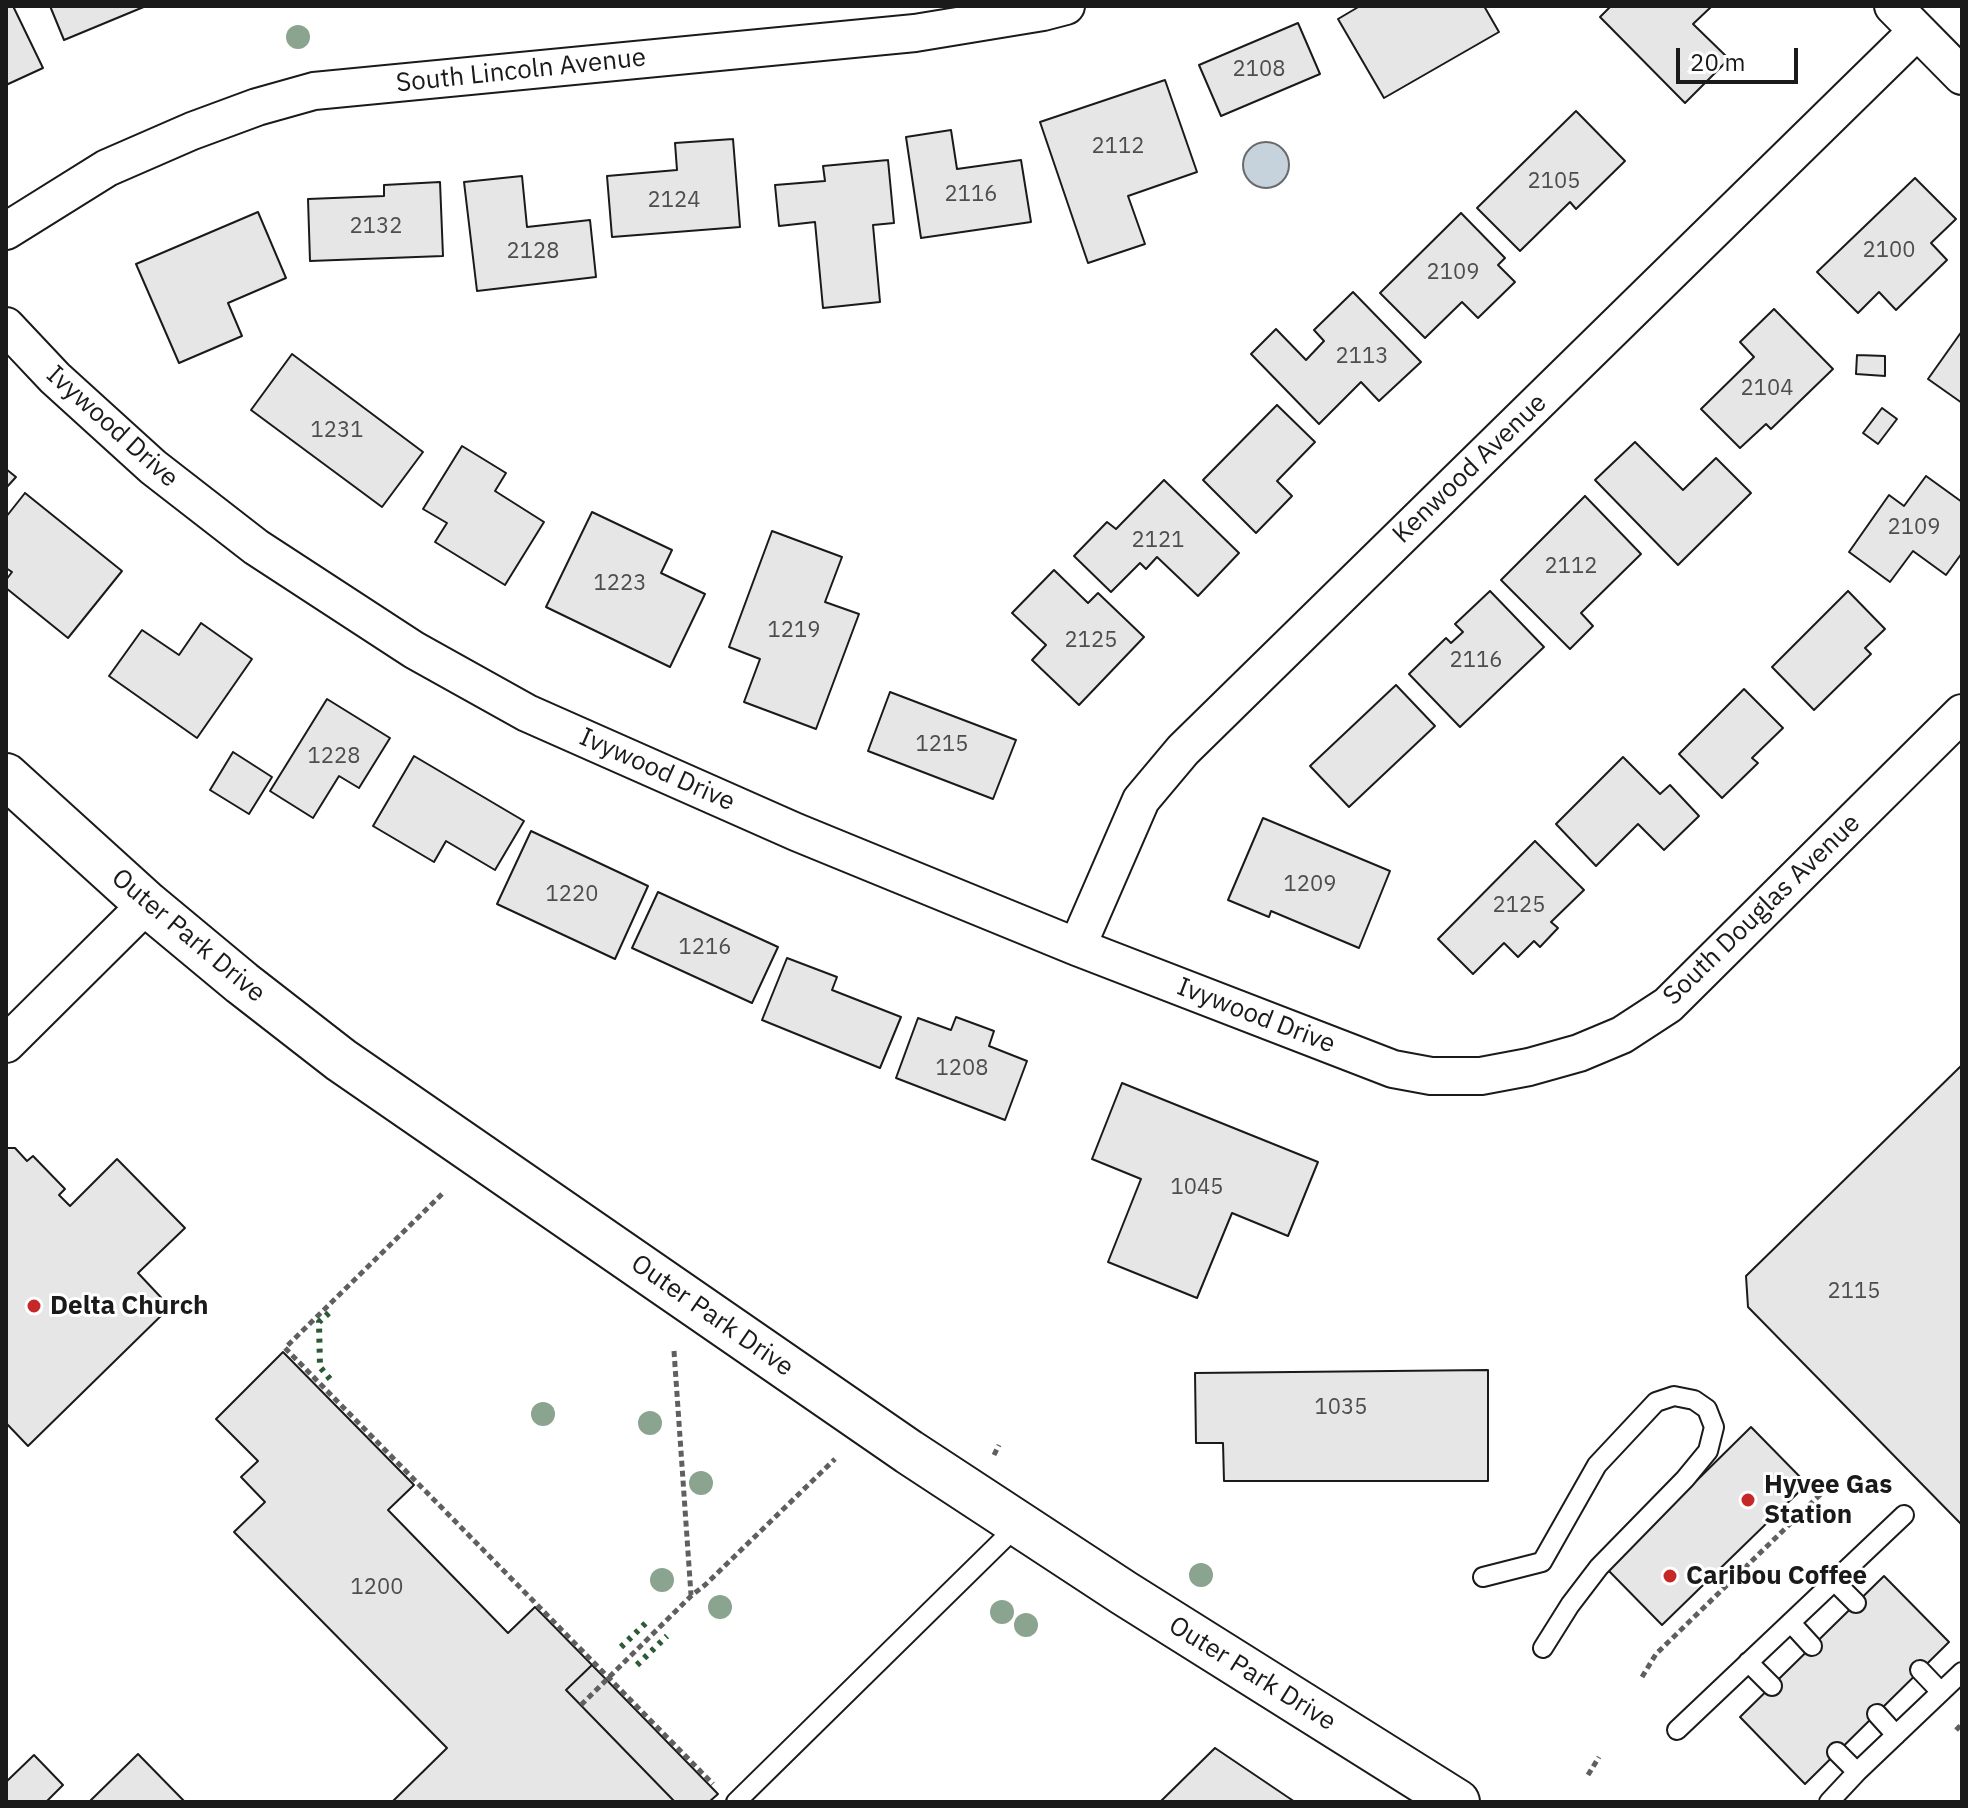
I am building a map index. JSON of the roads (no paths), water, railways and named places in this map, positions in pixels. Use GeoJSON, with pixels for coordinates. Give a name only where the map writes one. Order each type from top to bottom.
{"type":"FeatureCollection","features":[{"type":"Feature","properties":{"kind":"street","name":"South Lincoln Avenue"},"geometry":{"type":"LineString","coordinates":[[6,231],[107,168],[192,131],[257,107],[314,91],[915,33],[1066,6]]}},
{"type":"Feature","properties":{"kind":"street"},"geometry":{"type":"LineString","coordinates":[[1905,19],[1962,76]]}},
{"type":"Feature","properties":{"kind":"street","name":"Kenwood Avenue"},"geometry":{"type":"LineString","coordinates":[[1077,947],[1141,800],[1183,750],[1905,19]]}},
{"type":"Feature","properties":{"kind":"street","name":"Ivywood Drive"},"geometry":{"type":"LineString","coordinates":[[6,326],[55,378],[153,467],[256,547],[414,650],[541,719],[796,832],[1077,947],[1393,1069]]}},
{"type":"Feature","properties":{"kind":"street","name":"South Douglas Avenue"},"geometry":{"type":"LineString","coordinates":[[1393,1069],[1431,1076],[1481,1076],[1542,1064],[1622,1035],[1668,1005],[1962,713]]}},
{"type":"Feature","properties":{"kind":"street","name":"Outer Park Drive"},"geometry":{"type":"LineString","coordinates":[[6,776],[147,904],[341,1060],[895,1443],[1457,1802]]}},
{"type":"Feature","properties":{"kind":"street"},"geometry":{"type":"LineString","coordinates":[[6,1044],[147,904]]}},
{"type":"Feature","properties":{"kind":"lane"},"geometry":{"type":"LineString","coordinates":[[1483,1577],[1542,1562],[1597,1465],[1656,1402],[1674,1396],[1694,1400],[1707,1409],[1714,1427],[1708,1451],[1685,1479],[1599,1567],[1543,1648]]}},
{"type":"Feature","properties":{"kind":"lane"},"geometry":{"type":"LineString","coordinates":[[1677,1730],[1904,1515]]}},
{"type":"Feature","properties":{"kind":"lane"},"geometry":{"type":"LineString","coordinates":[[736,1802],[1019,1524]]}},
{"type":"Feature","properties":{"kind":"lane"},"geometry":{"type":"LineString","coordinates":[[1834,1581],[1856,1603]]}},
{"type":"Feature","properties":{"kind":"lane"},"geometry":{"type":"LineString","coordinates":[[1791,1623],[1812,1646]]}},
{"type":"Feature","properties":{"kind":"lane"},"geometry":{"type":"LineString","coordinates":[[1748,1662],[1772,1686]]}},
{"type":"Feature","properties":{"kind":"lane"},"geometry":{"type":"LineString","coordinates":[[1920,1670],[1941,1692]]}},
{"type":"Feature","properties":{"kind":"lane"},"geometry":{"type":"LineString","coordinates":[[1829,1802],[1962,1672]]}},
{"type":"Feature","properties":{"kind":"lane"},"geometry":{"type":"LineString","coordinates":[[1877,1714],[1896,1735]]}},
{"type":"Feature","properties":{"kind":"lane"},"geometry":{"type":"LineString","coordinates":[[1837,1752],[1857,1772]]}},
{"type":"Feature","properties":{"kind":"place","name":"Delta Church"},"geometry":{"type":"Point","coordinates":[34,1306]}},
{"type":"Feature","properties":{"kind":"place","name":"Hyvee Gas Station"},"geometry":{"type":"Point","coordinates":[1748,1500]}},
{"type":"Feature","properties":{"kind":"place","name":"Caribou Coffee"},"geometry":{"type":"Point","coordinates":[1670,1576]}}]}
